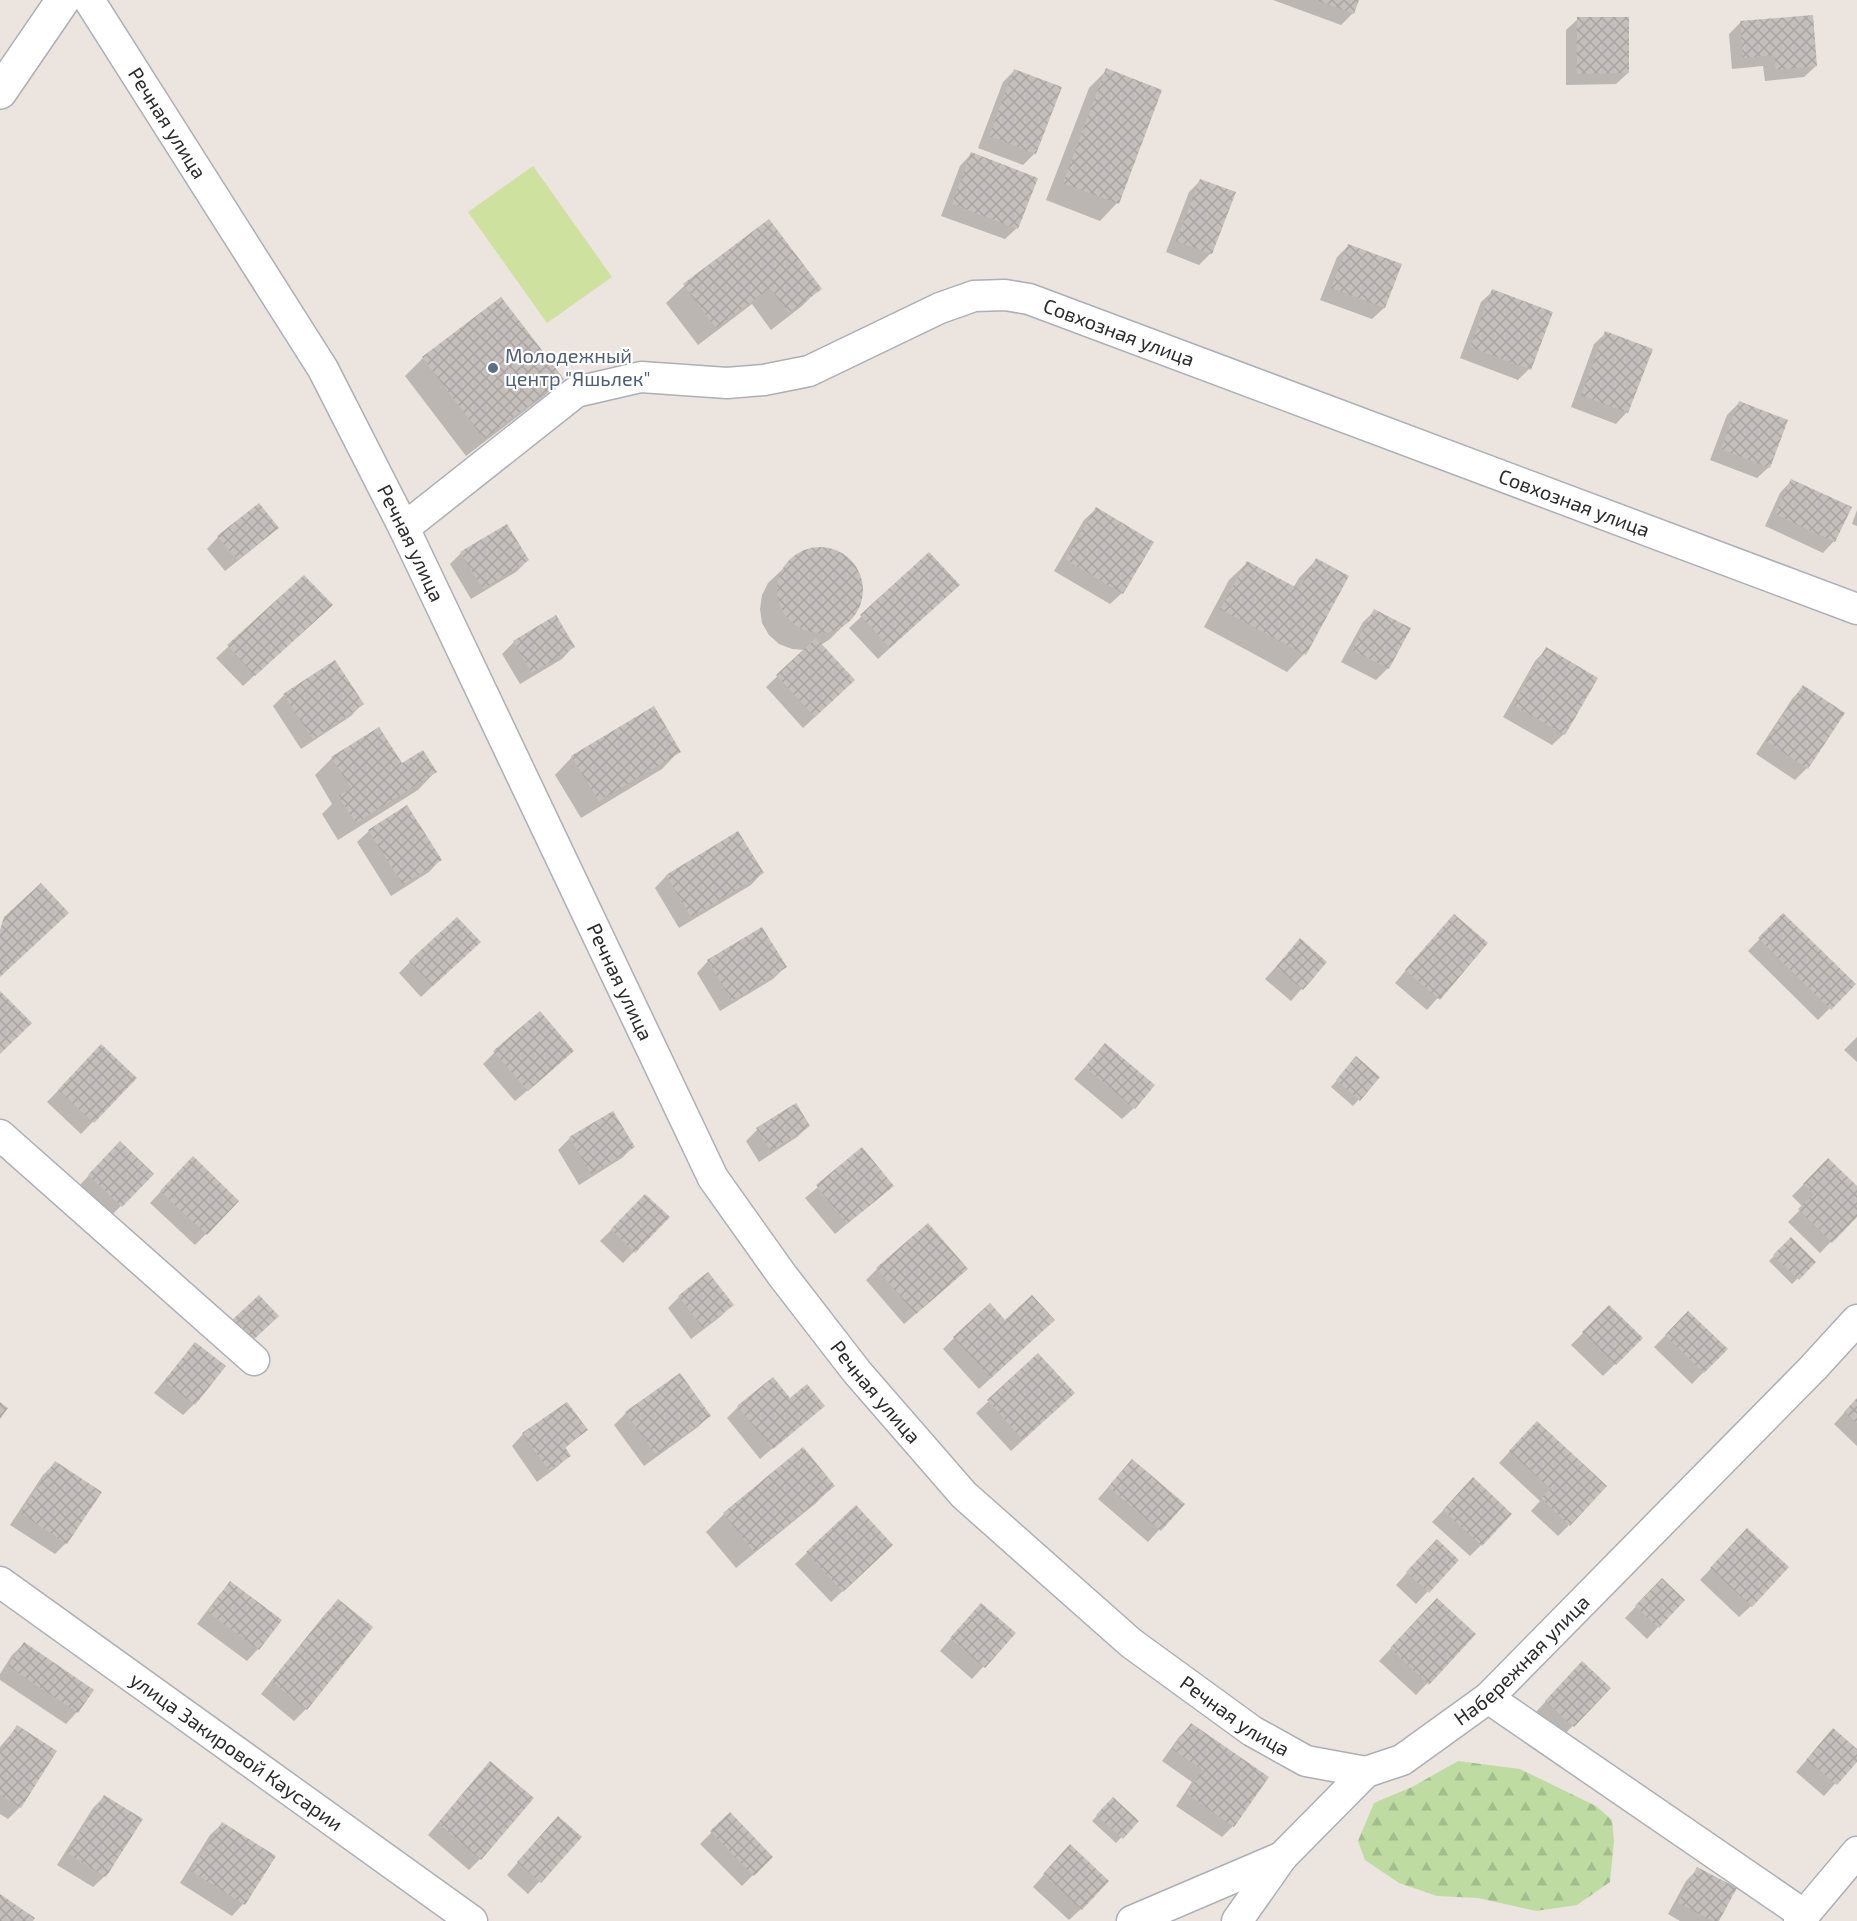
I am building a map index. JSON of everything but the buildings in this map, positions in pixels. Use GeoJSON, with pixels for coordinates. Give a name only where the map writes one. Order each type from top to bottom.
{"type":"FeatureCollection","features":[{"type":"Feature","properties":{"kind":"main road"},"geometry":{"type":"LineString","coordinates":[[0,92],[63,0]]}},
{"type":"Feature","properties":{"kind":"street","name":"Речная улица"},"geometry":{"type":"LineString","coordinates":[[89,0],[322,369],[404,528],[712,1178],[850,1364],[964,1495],[1131,1643],[1251,1731],[1306,1761],[1366,1772]]}},
{"type":"Feature","properties":{"kind":"street","name":"Совхозная улица"},"geometry":{"type":"LineString","coordinates":[[404,528],[576,392],[641,378],[727,383],[764,380],[809,371],[940,308],[974,296],[1005,295],[1040,303],[1857,609]]}},
{"type":"Feature","properties":{"kind":"street"},"geometry":{"type":"LineString","coordinates":[[0,1135],[254,1360]]}},
{"type":"Feature","properties":{"kind":"street","name":"Набережная улица"},"geometry":{"type":"LineString","coordinates":[[1132,1921],[1282,1857],[1366,1772],[1402,1760],[1488,1698],[1814,1368],[1857,1320]]}},
{"type":"Feature","properties":{"kind":"street","name":"улица Закировой Каусарии"},"geometry":{"type":"LineString","coordinates":[[0,1582],[472,1921]]}},
{"type":"Feature","properties":{"kind":"street"},"geometry":{"type":"LineString","coordinates":[[1488,1698],[1801,1918],[1857,1852]]}},
{"type":"Feature","properties":{"kind":"street"},"geometry":{"type":"LineString","coordinates":[[1237,1921],[1282,1857]]}},
{"type":"Feature","properties":{"kind":"green space"},"geometry":{"type":"Polygon","coordinates":[[[533,166],[612,277],[547,323],[468,212],[533,166]]]}},
{"type":"Feature","properties":{"kind":"green space"},"geometry":{"type":"Polygon","coordinates":[[[1458,1761],[1520,1769],[1596,1806],[1612,1820],[1614,1841],[1610,1882],[1577,1905],[1536,1911],[1478,1898],[1437,1896],[1399,1883],[1365,1860],[1358,1841],[1374,1803],[1412,1787],[1458,1761]]]}},
{"type":"Feature","properties":{"kind":"place","name":"Молодежный центр \"Яшьлек\""},"geometry":{"type":"Point","coordinates":[493,368]}}]}
